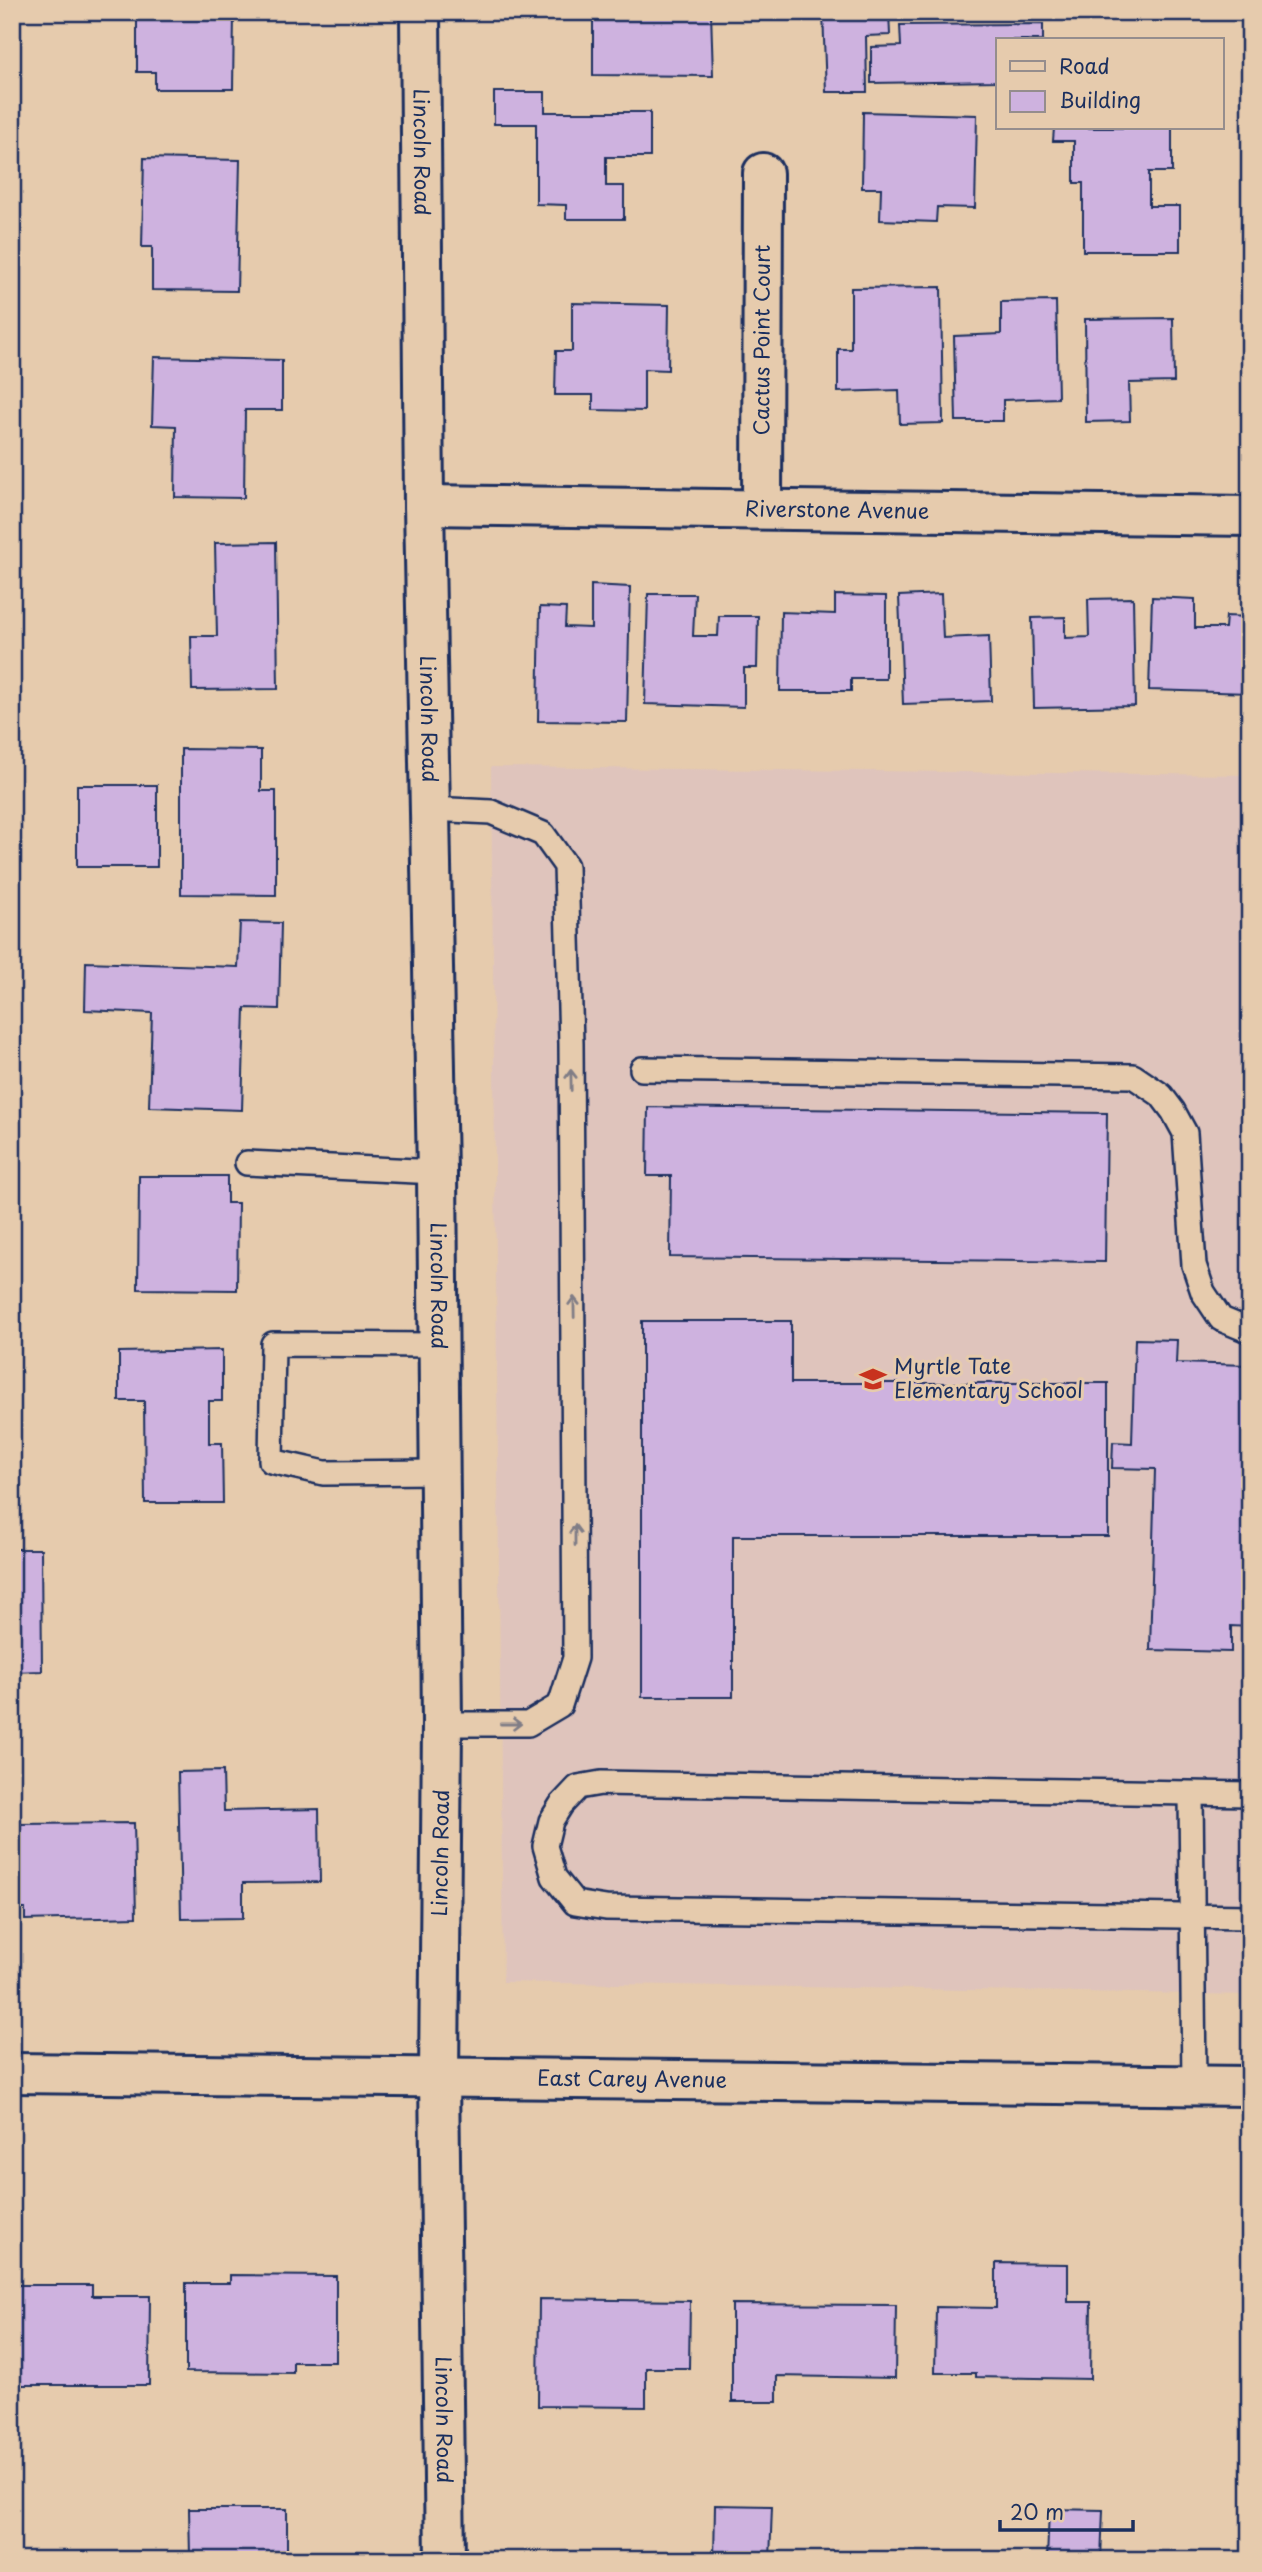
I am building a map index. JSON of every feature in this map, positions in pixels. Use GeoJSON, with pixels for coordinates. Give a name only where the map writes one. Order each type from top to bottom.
{"type":"FeatureCollection","features":[{"type":"Feature","properties":{"kind":"street","name":"Lincoln Road"},"geometry":{"type":"LineString","coordinates":[[420,12],[424,505],[437,1172],[442,1724],[439,2077],[445,2560]]}},
{"type":"Feature","properties":{"kind":"street","name":"Cactus Point Court"},"geometry":{"type":"LineString","coordinates":[[762,508],[763,173]]}},
{"type":"Feature","properties":{"kind":"street","name":"Riverstone Avenue"},"geometry":{"type":"LineString","coordinates":[[424,505],[1250,516]]}},
{"type":"Feature","properties":{"kind":"street","name":"East Carey Avenue"},"geometry":{"type":"LineString","coordinates":[[12,2073],[1250,2086]]}},
{"type":"Feature","properties":{"kind":"lane"},"geometry":{"type":"LineString","coordinates":[[431,809],[491,812],[543,834],[566,866],[571,1044],[575,1658],[560,1705],[528,1724],[442,1724]]}},
{"type":"Feature","properties":{"kind":"lane"},"geometry":{"type":"LineString","coordinates":[[642,1069],[1133,1076],[1161,1096],[1185,1133],[1194,1265],[1203,1292],[1221,1319],[1250,1331]]}},
{"type":"Feature","properties":{"kind":"lane"},"geometry":{"type":"LineString","coordinates":[[247,1163],[437,1172]]}},
{"type":"Feature","properties":{"kind":"lane"},"geometry":{"type":"LineString","coordinates":[[438,1345],[273,1344],[271,1461],[324,1473],[438,1472]]}},
{"type":"Feature","properties":{"kind":"lane"},"geometry":{"type":"LineString","coordinates":[[1250,1794],[601,1783],[578,1787],[561,1805],[551,1821],[545,1846],[554,1877],[575,1903],[606,1908],[1250,1917]]}},
{"type":"Feature","properties":{"kind":"lane"},"geometry":{"type":"LineString","coordinates":[[1191,1795],[1194,2085]]}},
{"type":"Feature","properties":{"kind":"shaded area","name":"Myrtle Tate Elementary School"},"geometry":{"type":"Polygon","coordinates":[[[491,767],[1250,775],[1250,1995],[503,1982],[491,767]]]}},
{"type":"Feature","properties":{"kind":"building"},"geometry":{"type":"Polygon","coordinates":[[[137,12],[234,12],[233,89],[155,89],[155,72],[137,72],[137,12]]]}},
{"type":"Feature","properties":{"kind":"building"},"geometry":{"type":"Polygon","coordinates":[[[593,12],[711,12],[713,76],[593,75],[593,12]]]}},
{"type":"Feature","properties":{"kind":"building"},"geometry":{"type":"Polygon","coordinates":[[[819,12],[819,13],[718,14],[819,12]]]}},
{"type":"Feature","properties":{"kind":"building"},"geometry":{"type":"Polygon","coordinates":[[[823,12],[889,12],[890,35],[866,36],[867,92],[826,92],[823,12]]]}},
{"type":"Feature","properties":{"kind":"building"},"geometry":{"type":"Polygon","coordinates":[[[1043,24],[1043,38],[996,38],[996,81],[871,83],[871,47],[901,46],[900,25],[1043,24]]]}},
{"type":"Feature","properties":{"kind":"building"},"geometry":{"type":"Polygon","coordinates":[[[494,92],[545,92],[545,112],[650,112],[650,157],[606,157],[606,186],[624,186],[624,219],[566,219],[566,205],[536,204],[536,124],[494,124],[494,92]]]}},
{"type":"Feature","properties":{"kind":"building"},"geometry":{"type":"Polygon","coordinates":[[[863,112],[977,115],[975,208],[937,207],[936,222],[880,220],[881,188],[862,188],[863,112]]]}},
{"type":"Feature","properties":{"kind":"building"},"geometry":{"type":"Polygon","coordinates":[[[1054,130],[1172,130],[1172,172],[1149,172],[1149,206],[1180,206],[1180,251],[1083,251],[1083,183],[1074,183],[1074,141],[1053,141],[1054,130]]]}},
{"type":"Feature","properties":{"kind":"building"},"geometry":{"type":"Polygon","coordinates":[[[144,158],[240,160],[237,291],[152,290],[152,247],[142,247],[144,158]]]}},
{"type":"Feature","properties":{"kind":"building"},"geometry":{"type":"Polygon","coordinates":[[[941,287],[943,423],[900,424],[899,390],[838,392],[838,349],[851,349],[851,288],[941,287]]]}},
{"type":"Feature","properties":{"kind":"building"},"geometry":{"type":"Polygon","coordinates":[[[1056,301],[1058,398],[1003,400],[1003,421],[956,421],[954,336],[1001,334],[1001,302],[1056,301]]]}},
{"type":"Feature","properties":{"kind":"building"},"geometry":{"type":"Polygon","coordinates":[[[572,303],[669,305],[668,370],[644,369],[644,411],[593,410],[593,395],[555,395],[556,351],[572,351],[572,303]]]}},
{"type":"Feature","properties":{"kind":"building"},"geometry":{"type":"Polygon","coordinates":[[[1173,318],[1174,382],[1129,383],[1130,421],[1086,422],[1085,319],[1173,318]]]}},
{"type":"Feature","properties":{"kind":"building"},"geometry":{"type":"Polygon","coordinates":[[[154,357],[282,360],[282,410],[245,410],[244,498],[175,497],[176,426],[152,425],[154,357]]]}},
{"type":"Feature","properties":{"kind":"building"},"geometry":{"type":"Polygon","coordinates":[[[276,542],[278,689],[192,690],[191,636],[217,636],[215,543],[276,542]]]}},
{"type":"Feature","properties":{"kind":"building"},"geometry":{"type":"Polygon","coordinates":[[[591,585],[630,587],[627,722],[538,721],[540,607],[566,608],[565,627],[591,628],[591,585]]]}},
{"type":"Feature","properties":{"kind":"building"},"geometry":{"type":"Polygon","coordinates":[[[648,594],[695,594],[693,636],[718,636],[719,616],[758,616],[757,668],[744,668],[744,707],[645,704],[648,594]]]}},
{"type":"Feature","properties":{"kind":"building"},"geometry":{"type":"Polygon","coordinates":[[[941,594],[943,638],[989,636],[991,701],[903,704],[899,596],[941,594]]]}},
{"type":"Feature","properties":{"kind":"building"},"geometry":{"type":"Polygon","coordinates":[[[835,595],[886,596],[886,679],[851,679],[851,691],[780,691],[781,612],[835,614],[835,595]]]}},
{"type":"Feature","properties":{"kind":"building"},"geometry":{"type":"Polygon","coordinates":[[[1152,597],[1195,599],[1195,628],[1225,628],[1226,616],[1250,617],[1250,693],[1149,690],[1152,597]]]}},
{"type":"Feature","properties":{"kind":"building"},"geometry":{"type":"Polygon","coordinates":[[[1133,598],[1135,706],[1034,708],[1032,618],[1065,617],[1065,638],[1089,637],[1088,599],[1133,598]]]}},
{"type":"Feature","properties":{"kind":"building"},"geometry":{"type":"Polygon","coordinates":[[[181,749],[261,750],[261,791],[276,791],[276,895],[181,894],[181,749]]]}},
{"type":"Feature","properties":{"kind":"building"},"geometry":{"type":"Polygon","coordinates":[[[77,785],[157,785],[157,867],[77,867],[77,785]]]}},
{"type":"Feature","properties":{"kind":"building"},"geometry":{"type":"Polygon","coordinates":[[[240,922],[281,923],[279,1009],[245,1008],[242,1110],[149,1107],[152,1013],[85,1010],[86,962],[238,967],[240,922]]]}},
{"type":"Feature","properties":{"kind":"building"},"geometry":{"type":"Polygon","coordinates":[[[648,1107],[1107,1113],[1105,1262],[670,1257],[671,1176],[647,1176],[648,1107]]]}},
{"type":"Feature","properties":{"kind":"building"},"geometry":{"type":"Polygon","coordinates":[[[139,1176],[227,1176],[227,1203],[238,1203],[237,1290],[138,1289],[139,1176]]]}},
{"type":"Feature","properties":{"kind":"building"},"geometry":{"type":"Polygon","coordinates":[[[642,1321],[791,1321],[791,1383],[1108,1383],[1108,1536],[733,1536],[733,1697],[642,1697],[642,1321]]]}},
{"type":"Feature","properties":{"kind":"building"},"geometry":{"type":"Polygon","coordinates":[[[1135,1339],[1177,1340],[1176,1363],[1250,1365],[1250,1627],[1231,1626],[1231,1652],[1150,1650],[1155,1469],[1112,1468],[1113,1442],[1132,1443],[1135,1339]]]}},
{"type":"Feature","properties":{"kind":"building"},"geometry":{"type":"Polygon","coordinates":[[[222,1350],[222,1401],[209,1401],[209,1443],[222,1443],[223,1503],[145,1503],[144,1401],[119,1401],[119,1352],[222,1350]]]}},
{"type":"Feature","properties":{"kind":"building"},"geometry":{"type":"Polygon","coordinates":[[[12,1549],[41,1549],[42,1671],[12,1672],[12,1549]]]}},
{"type":"Feature","properties":{"kind":"building"},"geometry":{"type":"Polygon","coordinates":[[[223,1771],[224,1811],[319,1809],[320,1882],[243,1883],[243,1918],[181,1919],[178,1772],[223,1771]]]}},
{"type":"Feature","properties":{"kind":"building"},"geometry":{"type":"Polygon","coordinates":[[[134,1823],[136,1917],[25,1920],[25,1909],[12,1909],[12,1852],[19,1852],[18,1824],[134,1823]]]}},
{"type":"Feature","properties":{"kind":"building"},"geometry":{"type":"Polygon","coordinates":[[[996,2263],[1068,2264],[1068,2302],[1091,2302],[1090,2379],[976,2377],[976,2373],[935,2373],[936,2307],[996,2308],[996,2263]]]}},
{"type":"Feature","properties":{"kind":"building"},"geometry":{"type":"Polygon","coordinates":[[[230,2275],[336,2276],[336,2362],[293,2362],[293,2373],[186,2372],[186,2283],[230,2283],[230,2275]]]}},
{"type":"Feature","properties":{"kind":"building"},"geometry":{"type":"Polygon","coordinates":[[[12,2285],[92,2285],[92,2296],[150,2296],[149,2385],[12,2385],[12,2285]]]}},
{"type":"Feature","properties":{"kind":"building"},"geometry":{"type":"Polygon","coordinates":[[[539,2299],[690,2301],[689,2368],[646,2368],[646,2407],[538,2406],[539,2299]]]}},
{"type":"Feature","properties":{"kind":"building"},"geometry":{"type":"Polygon","coordinates":[[[732,2304],[896,2305],[895,2378],[777,2376],[777,2402],[732,2402],[732,2304]]]}},
{"type":"Feature","properties":{"kind":"building"},"geometry":{"type":"Polygon","coordinates":[[[715,2505],[772,2506],[770,2560],[714,2560],[715,2505]]]}},
{"type":"Feature","properties":{"kind":"building"},"geometry":{"type":"Polygon","coordinates":[[[189,2509],[287,2509],[287,2560],[162,2560],[162,2556],[190,2556],[189,2509]]]}},
{"type":"Feature","properties":{"kind":"building"},"geometry":{"type":"Polygon","coordinates":[[[1049,2509],[1103,2510],[1101,2560],[1047,2560],[1049,2509]]]}},
{"type":"Feature","properties":{"kind":"place","name":"Myrtle Tate Elementary School"},"geometry":{"type":"Point","coordinates":[873,1379]}}]}
